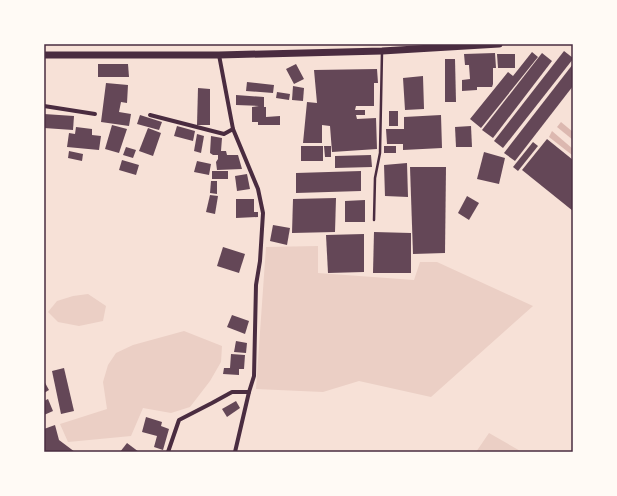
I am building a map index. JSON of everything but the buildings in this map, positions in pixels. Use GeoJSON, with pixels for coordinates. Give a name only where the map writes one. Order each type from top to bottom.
{"type":"FeatureCollection","features":[{"type":"Feature","properties":{"kind":"main road"},"geometry":{"type":"LineString","coordinates":[[44,55],[220,56],[382,52],[499,44]]}},
{"type":"Feature","properties":{"kind":"street"},"geometry":{"type":"LineString","coordinates":[[220,56],[232,129],[258,189],[263,213],[260,261],[256,285],[254,376],[235,452]]}},
{"type":"Feature","properties":{"kind":"street"},"geometry":{"type":"LineString","coordinates":[[44,106],[95,114]]}},
{"type":"Feature","properties":{"kind":"street"},"geometry":{"type":"LineString","coordinates":[[150,115],[224,134],[232,129]]}},
{"type":"Feature","properties":{"kind":"street"},"geometry":{"type":"LineString","coordinates":[[168,452],[179,420],[232,392],[249,392]]}},
{"type":"Feature","properties":{"kind":"lane"},"geometry":{"type":"LineString","coordinates":[[374,220],[375,178],[380,153],[382,52]]}},
{"type":"Feature","properties":{"kind":"shaded area"},"geometry":{"type":"Polygon","coordinates":[[[561,122],[573,132],[573,140],[557,127],[561,122]]]}},
{"type":"Feature","properties":{"kind":"shaded area"},"geometry":{"type":"Polygon","coordinates":[[[552,131],[573,149],[572,155],[549,137],[552,131]]]}},
{"type":"Feature","properties":{"kind":"shaded area"},"geometry":{"type":"Polygon","coordinates":[[[318,246],[318,273],[414,280],[420,262],[437,262],[533,306],[431,397],[359,381],[323,392],[256,389],[266,247],[318,246]]]}},
{"type":"Feature","properties":{"kind":"shaded area"},"geometry":{"type":"Polygon","coordinates":[[[88,294],[106,306],[103,321],[79,326],[58,322],[48,312],[57,301],[73,296],[88,294]]]}},
{"type":"Feature","properties":{"kind":"shaded area"},"geometry":{"type":"Polygon","coordinates":[[[184,331],[222,346],[221,362],[210,381],[190,407],[171,413],[143,408],[131,436],[68,442],[60,424],[107,409],[103,382],[108,365],[116,353],[133,345],[184,331]]]}},
{"type":"Feature","properties":{"kind":"shaded area"},"geometry":{"type":"Polygon","coordinates":[[[489,433],[522,452],[476,452],[489,433]]]}}]}
